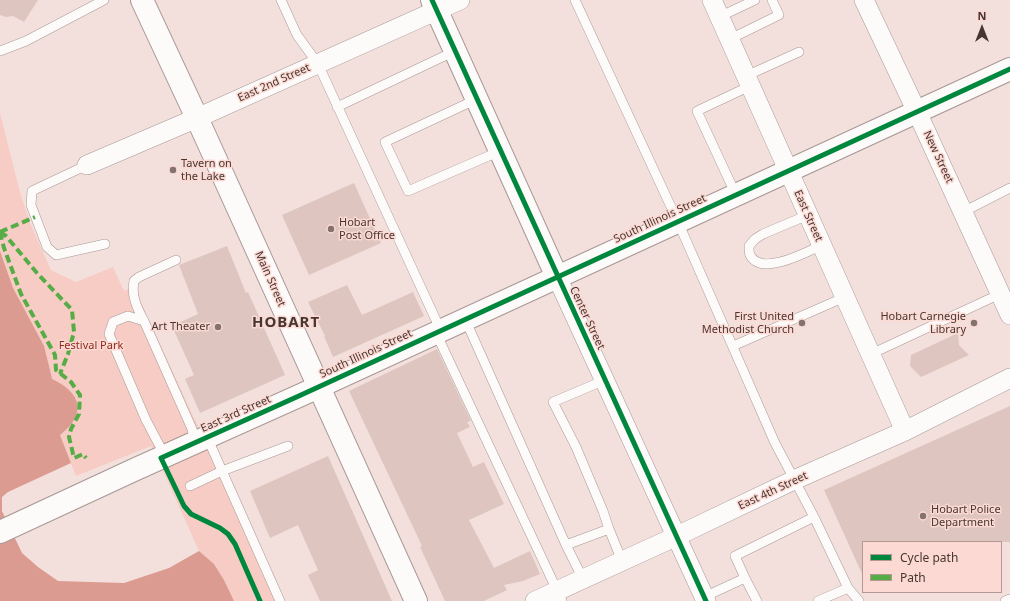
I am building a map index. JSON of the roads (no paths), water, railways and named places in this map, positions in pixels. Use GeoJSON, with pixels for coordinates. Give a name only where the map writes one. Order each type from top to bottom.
{"type":"FeatureCollection","features":[{"type":"Feature","properties":{"kind":"street","name":"Main Street"},"geometry":{"type":"LineString","coordinates":[[142,0],[416,601]]}},
{"type":"Feature","properties":{"kind":"street","name":"East 2nd Street"},"geometry":{"type":"LineString","coordinates":[[87,165],[318,64],[434,5],[460,0]]}},
{"type":"Feature","properties":{"kind":"street","name":"New Street"},"geometry":{"type":"LineString","coordinates":[[864,0],[1010,315]]}},
{"type":"Feature","properties":{"kind":"street","name":"Center Street"},"geometry":{"type":"LineString","coordinates":[[434,5],[705,599]]}},
{"type":"Feature","properties":{"kind":"street","name":"East Street"},"geometry":{"type":"LineString","coordinates":[[716,8],[906,431]]}},
{"type":"Feature","properties":{"kind":"street","name":"South Illinois Street"},"geometry":{"type":"LineString","coordinates":[[319,387],[1010,69]]}},
{"type":"Feature","properties":{"kind":"street","name":"East 4th Street"},"geometry":{"type":"LineString","coordinates":[[535,601],[560,596],[583,579],[794,480],[906,431],[1010,378]]}},
{"type":"Feature","properties":{"kind":"street","name":"East 3rd Street"},"geometry":{"type":"LineString","coordinates":[[0,532],[319,387]]}},
{"type":"Feature","properties":{"kind":"lane"},"geometry":{"type":"LineString","coordinates":[[0,51],[26,41],[104,0]]}},
{"type":"Feature","properties":{"kind":"lane"},"geometry":{"type":"LineString","coordinates":[[282,0],[298,35],[318,64],[560,596]]}},
{"type":"Feature","properties":{"kind":"lane"},"geometry":{"type":"LineString","coordinates":[[576,0],[678,222],[775,443],[848,588],[859,601]]}},
{"type":"Feature","properties":{"kind":"lane"},"geometry":{"type":"LineString","coordinates":[[716,8],[755,0]]}},
{"type":"Feature","properties":{"kind":"lane"},"geometry":{"type":"LineString","coordinates":[[730,39],[779,15],[772,0]]}},
{"type":"Feature","properties":{"kind":"lane"},"geometry":{"type":"LineString","coordinates":[[337,107],[455,51]]}},
{"type":"Feature","properties":{"kind":"lane"},"geometry":{"type":"LineString","coordinates":[[736,195],[697,111],[799,52]]}},
{"type":"Feature","properties":{"kind":"lane"},"geometry":{"type":"LineString","coordinates":[[477,99],[385,142],[408,191],[500,151]]}},
{"type":"Feature","properties":{"kind":"lane"},"geometry":{"type":"LineString","coordinates":[[87,165],[32,191],[30,205],[47,247],[56,255],[105,244]]}},
{"type":"Feature","properties":{"kind":"lane"},"geometry":{"type":"LineString","coordinates":[[963,212],[1010,188]]}},
{"type":"Feature","properties":{"kind":"lane"},"geometry":{"type":"LineString","coordinates":[[808,215],[763,234],[755,239],[749,246],[750,254],[754,260],[761,263],[772,264],[782,262],[822,245]]}},
{"type":"Feature","properties":{"kind":"lane"},"geometry":{"type":"LineString","coordinates":[[176,260],[139,277],[134,281],[132,289],[135,304],[192,429],[222,471],[280,601]]}},
{"type":"Feature","properties":{"kind":"lane"},"geometry":{"type":"LineString","coordinates":[[871,354],[1000,294]]}},
{"type":"Feature","properties":{"kind":"lane"},"geometry":{"type":"LineString","coordinates":[[733,346],[845,297]]}},
{"type":"Feature","properties":{"kind":"lane"},"geometry":{"type":"LineString","coordinates":[[144,321],[128,316],[113,322],[109,334],[146,420],[166,456]]}},
{"type":"Feature","properties":{"kind":"lane"},"geometry":{"type":"LineString","coordinates":[[465,319],[566,545],[583,579]]}},
{"type":"Feature","properties":{"kind":"lane"},"geometry":{"type":"LineString","coordinates":[[605,380],[553,402],[576,447],[622,561]]}},
{"type":"Feature","properties":{"kind":"lane"},"geometry":{"type":"LineString","coordinates":[[190,486],[222,471],[288,446]]}},
{"type":"Feature","properties":{"kind":"lane"},"geometry":{"type":"LineString","coordinates":[[757,601],[735,556],[814,518]]}},
{"type":"Feature","properties":{"kind":"lane"},"geometry":{"type":"LineString","coordinates":[[566,545],[609,529]]}},
{"type":"Feature","properties":{"kind":"lane"},"geometry":{"type":"LineString","coordinates":[[705,599],[746,578]]}},
{"type":"Feature","properties":{"kind":"lane"},"geometry":{"type":"LineString","coordinates":[[818,601],[848,588]]}},
{"type":"Feature","properties":{"kind":"lane"},"geometry":{"type":"LineString","coordinates":[[1005,601],[1010,599]]}},
{"type":"Feature","properties":{"kind":"place","name":"Tavern on the Lake"},"geometry":{"type":"Point","coordinates":[173,170]}},
{"type":"Feature","properties":{"kind":"place","name":"Hobart Post Office"},"geometry":{"type":"Point","coordinates":[331,229]}},
{"type":"Feature","properties":{"kind":"place","name":"First United Methodist Church"},"geometry":{"type":"Point","coordinates":[802,323]}},
{"type":"Feature","properties":{"kind":"place","name":"Hobart Carnegie Library"},"geometry":{"type":"Point","coordinates":[974,323]}},
{"type":"Feature","properties":{"kind":"place","name":"Art Theater"},"geometry":{"type":"Point","coordinates":[218,327]}},
{"type":"Feature","properties":{"kind":"place","name":"Hobart Police Department"},"geometry":{"type":"Point","coordinates":[923,516]}},
{"type":"Feature","properties":{"kind":"district","name":"HOBART"},"geometry":{"type":"Point","coordinates":[286,323]}},
{"type":"Feature","properties":{"kind":"park label","name":"Festival Park"},"geometry":{"type":"Point","coordinates":[91,346]}}]}
